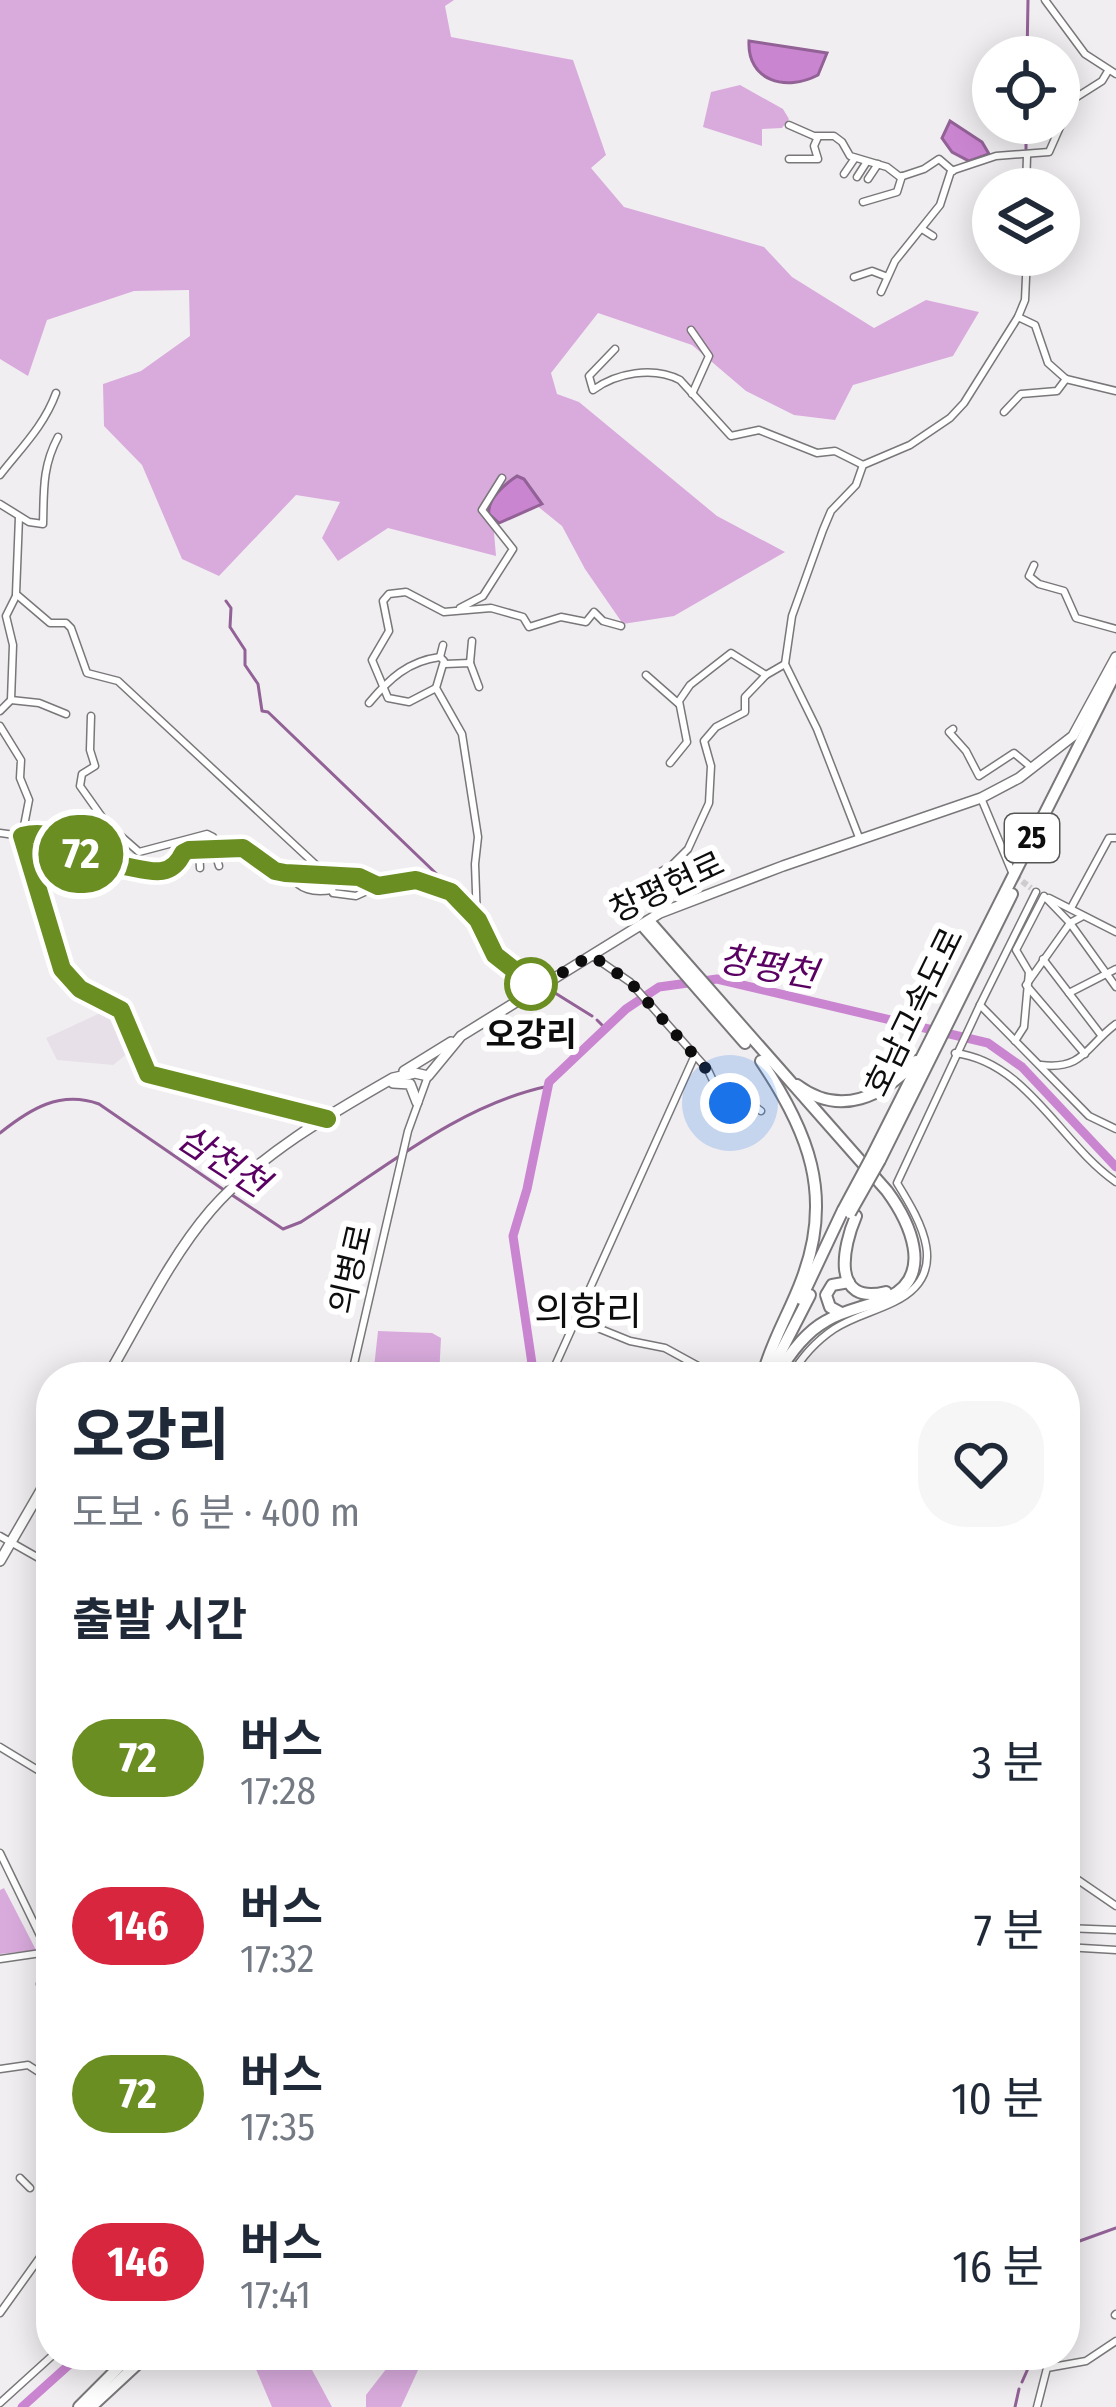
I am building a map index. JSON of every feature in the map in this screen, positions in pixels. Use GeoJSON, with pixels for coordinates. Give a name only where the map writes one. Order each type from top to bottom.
{"type":"FeatureCollection","features":[{"type":"Feature","properties":{"kind":"highway","name":"호남고속도로"},"geometry":{"type":"LineString","coordinates":[[774,1362],[1116,672]]}},
{"type":"Feature","properties":{"kind":"highway","name":"호남고속도로"},"geometry":{"type":"LineString","coordinates":[[951,1005],[1116,687]]}},
{"type":"Feature","properties":{"kind":"highway"},"geometry":{"type":"LineString","coordinates":[[650,920],[715,1010],[887,1191],[912,1237],[915,1262],[904,1287],[890,1297],[841,1313],[808,1334],[781,1362]]}},
{"type":"Feature","properties":{"kind":"highway"},"geometry":{"type":"LineString","coordinates":[[681,964],[731,1014],[898,1217],[909,1250],[909,1263],[898,1285],[877,1295],[866,1294],[849,1282],[842,1257],[850,1213]]}},
{"type":"Feature","properties":{"kind":"highway"},"geometry":{"type":"LineString","coordinates":[[761,1056],[800,1089],[840,1102],[869,1098],[887,1089],[927,1054]]}},
{"type":"Feature","properties":{"kind":"highway"},"geometry":{"type":"LineString","coordinates":[[761,1056],[798,1120],[816,1189],[812,1246],[795,1296],[770,1345],[768,1362]]}},
{"type":"Feature","properties":{"kind":"highway"},"geometry":{"type":"LineString","coordinates":[[841,1313],[830,1307],[826,1295],[832,1285],[849,1282]]}},
{"type":"Feature","properties":{"kind":"highway"},"geometry":{"type":"LineString","coordinates":[[79,2407],[116,2370]]}},
{"type":"Feature","properties":{"kind":"highway"},"geometry":{"type":"LineString","coordinates":[[91,2407],[131,2370]]}},
{"type":"Feature","properties":{"kind":"main road","name":"창평현로"},"geometry":{"type":"LineString","coordinates":[[428,1076],[460,1036],[650,920],[981,799],[1032,768],[1073,736],[1116,657]]}},
{"type":"Feature","properties":{"kind":"main road"},"geometry":{"type":"LineString","coordinates":[[116,1362],[182,1248],[239,1183],[327,1119],[460,1036]]}},
{"type":"Feature","properties":{"kind":"main road"},"geometry":{"type":"LineString","coordinates":[[393,1078],[415,1073],[428,1076]]}},
{"type":"Feature","properties":{"kind":"main road"},"geometry":{"type":"LineString","coordinates":[[361,1097],[403,1082],[410,1084],[417,1102]]}},
{"type":"Feature","properties":{"kind":"main road"},"geometry":{"type":"LineString","coordinates":[[0,1561],[36,1499]]}},
{"type":"Feature","properties":{"kind":"street"},"geometry":{"type":"LineString","coordinates":[[880,292],[885,276],[936,217],[947,176],[996,157],[1049,152],[1072,100],[1112,73],[1085,54],[1045,0]]}},
{"type":"Feature","properties":{"kind":"street"},"geometry":{"type":"LineString","coordinates":[[788,124],[818,137],[839,139],[855,158],[902,176],[939,158],[953,171]]}},
{"type":"Feature","properties":{"kind":"street"},"geometry":{"type":"LineString","coordinates":[[789,159],[818,159],[814,146],[818,137]]}},
{"type":"Feature","properties":{"kind":"street"},"geometry":{"type":"LineString","coordinates":[[1027,156],[1027,168]]}},
{"type":"Feature","properties":{"kind":"street"},"geometry":{"type":"LineString","coordinates":[[844,174],[855,158]]}},
{"type":"Feature","properties":{"kind":"street"},"geometry":{"type":"LineString","coordinates":[[857,177],[866,163]]}},
{"type":"Feature","properties":{"kind":"street"},"geometry":{"type":"LineString","coordinates":[[868,179],[878,164]]}},
{"type":"Feature","properties":{"kind":"street"},"geometry":{"type":"LineString","coordinates":[[863,202],[897,192],[902,176]]}},
{"type":"Feature","properties":{"kind":"street"},"geometry":{"type":"LineString","coordinates":[[922,229],[933,236]]}},
{"type":"Feature","properties":{"kind":"street"},"geometry":{"type":"LineString","coordinates":[[868,273],[871,285]]}},
{"type":"Feature","properties":{"kind":"street"},"geometry":{"type":"LineString","coordinates":[[854,277],[885,276]]}},
{"type":"Feature","properties":{"kind":"street"},"geometry":{"type":"LineString","coordinates":[[860,840],[818,729],[785,664],[792,616],[823,530],[839,500],[856,485],[863,465],[910,445],[950,418],[1018,317],[1027,276]]}},
{"type":"Feature","properties":{"kind":"street"},"geometry":{"type":"LineString","coordinates":[[1018,317],[1035,325],[1048,363],[1066,380],[1116,392]]}},
{"type":"Feature","properties":{"kind":"street"},"geometry":{"type":"LineString","coordinates":[[691,330],[709,356],[692,394]]}},
{"type":"Feature","properties":{"kind":"street"},"geometry":{"type":"LineString","coordinates":[[615,349],[589,376],[593,390],[612,376],[662,373],[680,380],[731,436],[759,430],[817,453],[836,451],[863,465]]}},
{"type":"Feature","properties":{"kind":"street"},"geometry":{"type":"LineString","coordinates":[[1004,412],[1022,394],[1057,391],[1066,380]]}},
{"type":"Feature","properties":{"kind":"street"},"geometry":{"type":"LineString","coordinates":[[0,475],[30,442],[56,393]]}},
{"type":"Feature","properties":{"kind":"street"},"geometry":{"type":"LineString","coordinates":[[0,504],[19,517],[43,524],[41,485],[58,437]]}},
{"type":"Feature","properties":{"kind":"street"},"geometry":{"type":"LineString","coordinates":[[457,610],[483,596],[513,549],[482,510],[502,478]]}},
{"type":"Feature","properties":{"kind":"street"},"geometry":{"type":"LineString","coordinates":[[0,710],[11,700],[13,645],[6,616],[16,594],[19,517]]}},
{"type":"Feature","properties":{"kind":"street"},"geometry":{"type":"LineString","coordinates":[[1034,565],[1029,576],[1064,591],[1076,618],[1116,628]]}},
{"type":"Feature","properties":{"kind":"street"},"geometry":{"type":"LineString","coordinates":[[436,688],[406,702],[388,698],[381,689],[372,660],[388,631],[382,604],[386,596],[406,592],[440,611],[491,608],[524,617],[529,627],[561,617],[586,622],[594,612],[604,622],[621,626]]}},
{"type":"Feature","properties":{"kind":"street"},"geometry":{"type":"LineString","coordinates":[[16,594],[50,623],[66,623],[87,673],[118,681],[330,878],[332,890]]}},
{"type":"Feature","properties":{"kind":"street"},"geometry":{"type":"LineString","coordinates":[[472,641],[470,663],[479,687]]}},
{"type":"Feature","properties":{"kind":"street"},"geometry":{"type":"LineString","coordinates":[[443,645],[436,688],[462,734],[478,837],[478,920]]}},
{"type":"Feature","properties":{"kind":"street"},"geometry":{"type":"LineString","coordinates":[[679,704],[690,685],[731,653],[766,675]]}},
{"type":"Feature","properties":{"kind":"street"},"geometry":{"type":"LineString","coordinates":[[369,703],[416,661],[470,663]]}},
{"type":"Feature","properties":{"kind":"street"},"geometry":{"type":"LineString","coordinates":[[704,745],[716,727],[745,712],[745,697],[766,675],[785,664]]}},
{"type":"Feature","properties":{"kind":"street"},"geometry":{"type":"LineString","coordinates":[[646,675],[679,704],[687,742]]}},
{"type":"Feature","properties":{"kind":"street"},"geometry":{"type":"LineString","coordinates":[[11,700],[39,703],[66,714]]}},
{"type":"Feature","properties":{"kind":"street"},"geometry":{"type":"LineString","coordinates":[[91,716],[90,750],[95,766],[82,775],[80,786],[107,824],[140,852],[207,834],[213,837],[219,866]]}},
{"type":"Feature","properties":{"kind":"street"},"geometry":{"type":"LineString","coordinates":[[0,726],[21,760],[20,778],[29,800],[22,836],[62,969],[80,989],[121,1010],[148,1074],[327,1119]]}},
{"type":"Feature","properties":{"kind":"street"},"geometry":{"type":"LineString","coordinates":[[953,729],[949,732],[979,776],[1014,753],[1032,768]]}},
{"type":"Feature","properties":{"kind":"street"},"geometry":{"type":"LineString","coordinates":[[687,742],[704,745]]}},
{"type":"Feature","properties":{"kind":"street"},"geometry":{"type":"LineString","coordinates":[[670,763],[687,742]]}},
{"type":"Feature","properties":{"kind":"street"},"geometry":{"type":"LineString","coordinates":[[650,920],[650,878],[688,849],[709,803],[711,766],[704,745]]}},
{"type":"Feature","properties":{"kind":"street"},"geometry":{"type":"LineString","coordinates":[[981,799],[1012,874]]}},
{"type":"Feature","properties":{"kind":"street"},"geometry":{"type":"LineString","coordinates":[[0,833],[63,839],[89,866],[124,863],[161,874],[178,864],[183,853],[243,848],[275,871],[359,877],[378,886]]}},
{"type":"Feature","properties":{"kind":"street"},"geometry":{"type":"LineString","coordinates":[[1070,909],[1109,838],[1116,838]]}},
{"type":"Feature","properties":{"kind":"street"},"geometry":{"type":"LineString","coordinates":[[199,850],[200,868]]}},
{"type":"Feature","properties":{"kind":"street"},"geometry":{"type":"LineString","coordinates":[[287,873],[313,892],[332,890],[347,897],[416,880],[451,892],[478,920],[495,955],[537,988]]}},
{"type":"Feature","properties":{"kind":"street"},"geometry":{"type":"LineString","coordinates":[[1037,892],[1116,932]]}},
{"type":"Feature","properties":{"kind":"street"},"geometry":{"type":"LineString","coordinates":[[1037,892],[1070,922],[1116,987]]}},
{"type":"Feature","properties":{"kind":"street"},"geometry":{"type":"LineString","coordinates":[[1016,1041],[1024,1027],[1029,972],[1016,950],[1037,892]]}},
{"type":"Feature","properties":{"kind":"street"},"geometry":{"type":"LineString","coordinates":[[799,1362],[836,1327],[897,1301],[921,1280],[927,1243],[920,1220],[897,1183],[956,1051],[1037,892]]}},
{"type":"Feature","properties":{"kind":"street"},"geometry":{"type":"LineString","coordinates":[[1026,985],[1070,922],[1083,916]]}},
{"type":"Feature","properties":{"kind":"street"},"geometry":{"type":"LineString","coordinates":[[591,955],[632,985],[657,1012],[695,1055],[724,1104],[753,1105],[761,1111]]}},
{"type":"Feature","properties":{"kind":"street"},"geometry":{"type":"LineString","coordinates":[[1042,959],[1101,1035]]}},
{"type":"Feature","properties":{"kind":"street"},"geometry":{"type":"LineString","coordinates":[[1069,993],[1116,969]]}},
{"type":"Feature","properties":{"kind":"street"},"geometry":{"type":"LineString","coordinates":[[1026,985],[1085,1054]]}},
{"type":"Feature","properties":{"kind":"street"},"geometry":{"type":"LineString","coordinates":[[980,1005],[1089,1116],[1116,1129]]}},
{"type":"Feature","properties":{"kind":"street"},"geometry":{"type":"LineString","coordinates":[[1039,1065],[1072,1065],[1116,1024]]}},
{"type":"Feature","properties":{"kind":"street"},"geometry":{"type":"LineString","coordinates":[[956,1051],[1015,1078],[1082,1154],[1116,1182]]}},
{"type":"Feature","properties":{"kind":"street"},"geometry":{"type":"LineString","coordinates":[[557,1362],[695,1055]]}},
{"type":"Feature","properties":{"kind":"street"},"geometry":{"type":"LineString","coordinates":[[417,1102],[428,1076]]}},
{"type":"Feature","properties":{"kind":"street","name":"의병로"},"geometry":{"type":"LineString","coordinates":[[355,1362],[417,1102]]}},
{"type":"Feature","properties":{"kind":"street"},"geometry":{"type":"LineString","coordinates":[[577,1320],[630,1341],[664,1348],[690,1362]]}},
{"type":"Feature","properties":{"kind":"street"},"geometry":{"type":"LineString","coordinates":[[0,1535],[36,1556]]}},
{"type":"Feature","properties":{"kind":"street"},"geometry":{"type":"LineString","coordinates":[[0,1747],[36,1769]]}},
{"type":"Feature","properties":{"kind":"street"},"geometry":{"type":"LineString","coordinates":[[0,1853],[36,1927]]}},
{"type":"Feature","properties":{"kind":"street"},"geometry":{"type":"LineString","coordinates":[[1080,1881],[1116,1906]]}},
{"type":"Feature","properties":{"kind":"street"},"geometry":{"type":"LineString","coordinates":[[1080,1929],[1116,1930]]}},
{"type":"Feature","properties":{"kind":"street"},"geometry":{"type":"LineString","coordinates":[[1080,1949],[1116,1950]]}},
{"type":"Feature","properties":{"kind":"street"},"geometry":{"type":"LineString","coordinates":[[0,1959],[36,1957]]}},
{"type":"Feature","properties":{"kind":"street"},"geometry":{"type":"LineString","coordinates":[[0,2069],[28,2065],[36,2070]]}},
{"type":"Feature","properties":{"kind":"street"},"geometry":{"type":"LineString","coordinates":[[20,2178],[30,2188]]}},
{"type":"Feature","properties":{"kind":"street"},"geometry":{"type":"LineString","coordinates":[[0,2313],[36,2263]]}},
{"type":"Feature","properties":{"kind":"street"},"geometry":{"type":"LineString","coordinates":[[1080,2363],[1116,2341]]}},
{"type":"Feature","properties":{"kind":"street"},"geometry":{"type":"LineString","coordinates":[[0,2403],[36,2370]]}},
{"type":"Feature","properties":{"kind":"street"},"geometry":{"type":"LineString","coordinates":[[1037,2407],[1048,2370]]}},
{"type":"Feature","properties":{"kind":"shaded area"},"geometry":{"type":"Polygon","coordinates":[[[0,0],[454,0],[445,6],[451,37],[573,60],[606,155],[591,168],[624,207],[764,247],[792,277],[874,328],[926,300],[979,312],[953,356],[853,385],[835,420],[794,415],[746,391],[692,345],[598,313],[551,373],[557,394],[579,402],[717,516],[785,552],[674,616],[623,624],[562,526],[515,488],[493,521],[496,556],[388,528],[338,561],[322,538],[340,502],[296,495],[219,576],[182,559],[142,465],[104,426],[103,384],[141,371],[190,336],[189,290],[134,291],[47,320],[28,376],[0,359],[0,0]]]}},
{"type":"Feature","properties":{"kind":"shaded area"},"geometry":{"type":"Polygon","coordinates":[[[749,41],[827,53],[818,75],[782,82],[754,66],[749,41]]]}},
{"type":"Feature","properties":{"kind":"shaded area"},"geometry":{"type":"Polygon","coordinates":[[[740,85],[783,109],[789,119],[782,128],[762,129],[762,146],[703,127],[711,92],[740,85]]]}},
{"type":"Feature","properties":{"kind":"shaded area"},"geometry":{"type":"Polygon","coordinates":[[[950,121],[972,135],[972,144],[983,144],[989,154],[969,161],[952,152],[942,138],[950,121]]]}},
{"type":"Feature","properties":{"kind":"shaded area"},"geometry":{"type":"Polygon","coordinates":[[[517,476],[542,504],[499,523],[489,514],[491,503],[517,476]]]}},
{"type":"Feature","properties":{"kind":"shaded area"},"geometry":{"type":"Polygon","coordinates":[[[109,1009],[118,1016],[132,1050],[113,1065],[57,1060],[46,1038],[109,1009]]]}},
{"type":"Feature","properties":{"kind":"shaded area"},"geometry":{"type":"Polygon","coordinates":[[[378,1331],[432,1333],[441,1338],[440,1362],[375,1362],[378,1331]]]}},
{"type":"Feature","properties":{"kind":"shaded area"},"geometry":{"type":"Polygon","coordinates":[[[4,1888],[36,1950],[0,1954],[0,1890],[4,1888]]]}},
{"type":"Feature","properties":{"kind":"shaded area"},"geometry":{"type":"Polygon","coordinates":[[[256,2370],[312,2370],[332,2407],[272,2407],[256,2370]]]}},
{"type":"Feature","properties":{"kind":"shaded area"},"geometry":{"type":"Polygon","coordinates":[[[385,2370],[418,2370],[401,2407],[366,2407],[366,2395],[385,2370]]]}},
{"type":"Feature","properties":{"kind":"waterway"},"geometry":{"type":"LineString","coordinates":[[1027,36],[1028,0]]}},
{"type":"Feature","properties":{"kind":"waterway"},"geometry":{"type":"LineString","coordinates":[[1026,144],[1026,149]]}},
{"type":"Feature","properties":{"kind":"waterway"},"geometry":{"type":"LineString","coordinates":[[226,601],[231,608],[230,627],[258,684],[262,711],[472,908]]}},
{"type":"Feature","properties":{"kind":"waterway"},"geometry":{"type":"LineString","coordinates":[[480,916],[492,936]]}},
{"type":"Feature","properties":{"kind":"waterway","name":"창평천"},"geometry":{"type":"LineString","coordinates":[[532,1362],[513,1236],[549,1082],[626,1009],[659,987],[717,979],[988,1043],[1022,1067],[1116,1167]]}},
{"type":"Feature","properties":{"kind":"waterway"},"geometry":{"type":"LineString","coordinates":[[547,988],[592,1016]]}},
{"type":"Feature","properties":{"kind":"waterway"},"geometry":{"type":"LineString","coordinates":[[597,1020],[605,1028]]}},
{"type":"Feature","properties":{"kind":"waterway","name":"삼천천"},"geometry":{"type":"LineString","coordinates":[[232,1195],[283,1229],[301,1222],[451,1124],[515,1095],[549,1086]]}},
{"type":"Feature","properties":{"kind":"waterway","name":"삼천천"},"geometry":{"type":"LineString","coordinates":[[0,1133],[46,1104],[85,1100],[99,1104],[224,1190]]}},
{"type":"Feature","properties":{"kind":"waterway"},"geometry":{"type":"LineString","coordinates":[[1080,2241],[1116,2228]]}},
{"type":"Feature","properties":{"kind":"waterway","name":"창평천"},"geometry":{"type":"LineString","coordinates":[[22,2407],[63,2370]]}},
{"type":"Feature","properties":{"kind":"waterway"},"geometry":{"type":"LineString","coordinates":[[1022,2382],[1027,2370]]}},
{"type":"Feature","properties":{"kind":"waterway"},"geometry":{"type":"LineString","coordinates":[[1015,2407],[1019,2389]]}},
{"type":"Feature","properties":{"kind":"tunnel"},"geometry":{"type":"LineString","coordinates":[[1015,876],[1031,888]]}},
{"type":"Feature","properties":{"kind":"bus line","name":"72"},"geometry":{"type":"LineString","coordinates":[[327,1119],[148,1074],[121,1010],[80,989],[62,969],[22,836],[33,833],[63,839],[89,866],[124,863],[161,874],[189,850],[243,848],[285,873],[359,877],[378,886],[416,880],[451,892],[478,920],[502,963],[537,988]]}},
{"type":"Feature","properties":{"kind":"place","name":"오강리"},"geometry":{"type":"Point","coordinates":[531,984]}},
{"type":"Feature","properties":{"kind":"district","name":"의항리"},"geometry":{"type":"Point","coordinates":[588,1312]}},
{"type":"Feature","properties":{"kind":"route"},"geometry":{"type":"LineString","coordinates":[[531,984],[537,988],[591,955],[630,982],[707,1070],[724,1104],[730,1103]]}}]}
